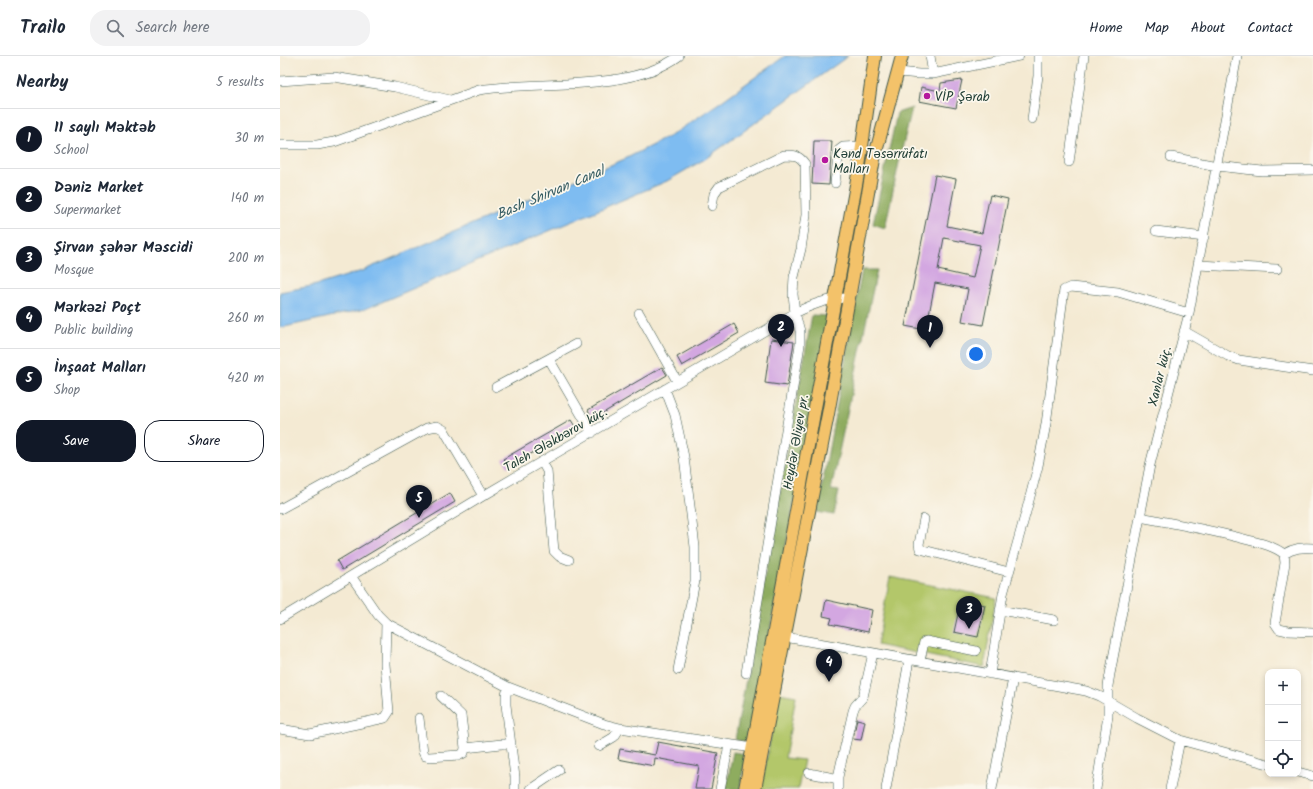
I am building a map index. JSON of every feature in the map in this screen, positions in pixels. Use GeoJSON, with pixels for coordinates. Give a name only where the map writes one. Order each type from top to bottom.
{"type":"FeatureCollection","features":[{"type":"Feature","properties":{"kind":"main road","name":"Heydər Əliyev pr."},"geometry":{"type":"LineString","coordinates":[[756,789],[874,159],[899,72],[902,56]]}},
{"type":"Feature","properties":{"kind":"main road","name":"Heydər Əliyev pr."},"geometry":{"type":"LineString","coordinates":[[745,789],[836,298],[862,146],[874,62]]}},
{"type":"Feature","properties":{"kind":"main road"},"geometry":{"type":"LineString","coordinates":[[868,99],[890,103]]}},
{"type":"Feature","properties":{"kind":"street"},"geometry":{"type":"LineString","coordinates":[[280,145],[317,145],[334,142],[479,90],[495,87],[580,83],[635,76],[658,69],[670,63],[679,56]]}},
{"type":"Feature","properties":{"kind":"street"},"geometry":{"type":"LineString","coordinates":[[930,56],[933,74]]}},
{"type":"Feature","properties":{"kind":"street"},"geometry":{"type":"LineString","coordinates":[[899,72],[933,74],[1019,56]]}},
{"type":"Feature","properties":{"kind":"street"},"geometry":{"type":"LineString","coordinates":[[1032,119],[1038,76],[1038,56]]}},
{"type":"Feature","properties":{"kind":"street"},"geometry":{"type":"LineString","coordinates":[[1069,162],[1084,56]]}},
{"type":"Feature","properties":{"kind":"street","name":"Xanlar küç."},"geometry":{"type":"LineString","coordinates":[[1096,789],[1106,733],[1110,674],[1150,465],[1189,313],[1237,56]]}},
{"type":"Feature","properties":{"kind":"street"},"geometry":{"type":"LineString","coordinates":[[280,81],[334,77],[395,87],[450,100]]}},
{"type":"Feature","properties":{"kind":"street"},"geometry":{"type":"LineString","coordinates":[[835,183],[839,150],[843,147],[862,146]]}},
{"type":"Feature","properties":{"kind":"street"},"geometry":{"type":"LineString","coordinates":[[712,206],[714,194],[719,187],[784,155],[794,155],[801,158],[805,164],[806,215],[801,249],[794,277],[793,294],[795,313],[800,331],[800,345],[746,673]]}},
{"type":"Feature","properties":{"kind":"street"},"geometry":{"type":"LineString","coordinates":[[1171,157],[1217,166],[1262,171],[1313,170]]}},
{"type":"Feature","properties":{"kind":"street"},"geometry":{"type":"LineString","coordinates":[[1156,231],[1204,237]]}},
{"type":"Feature","properties":{"kind":"street"},"geometry":{"type":"LineString","coordinates":[[1198,265],[1277,269]]}},
{"type":"Feature","properties":{"kind":"street"},"geometry":{"type":"LineString","coordinates":[[990,674],[1000,610],[1038,466],[1046,424],[1064,290],[1071,287],[1118,292],[1189,313]]}},
{"type":"Feature","properties":{"kind":"street","name":"Taleh Ələkbərov küç."},"geometry":{"type":"LineString","coordinates":[[280,619],[483,496],[795,313],[821,302],[836,298],[849,298]]}},
{"type":"Feature","properties":{"kind":"street"},"geometry":{"type":"LineString","coordinates":[[639,313],[677,381]]}},
{"type":"Feature","properties":{"kind":"street"},"geometry":{"type":"LineString","coordinates":[[1184,331],[1228,356],[1239,360],[1313,372]]}},
{"type":"Feature","properties":{"kind":"street"},"geometry":{"type":"LineString","coordinates":[[496,387],[576,344]]}},
{"type":"Feature","properties":{"kind":"street"},"geometry":{"type":"LineString","coordinates":[[550,359],[592,433]]}},
{"type":"Feature","properties":{"kind":"street"},"geometry":{"type":"LineString","coordinates":[[665,389],[675,415],[684,458],[695,547],[695,581],[678,670]]}},
{"type":"Feature","properties":{"kind":"street"},"geometry":{"type":"LineString","coordinates":[[280,509],[427,428],[437,426],[444,430],[483,496]]}},
{"type":"Feature","properties":{"kind":"street"},"geometry":{"type":"LineString","coordinates":[[542,462],[547,472],[554,550],[559,556],[569,560]]}},
{"type":"Feature","properties":{"kind":"street"},"geometry":{"type":"LineString","coordinates":[[1140,517],[1230,534],[1265,544],[1279,550],[1284,554],[1285,564],[1275,623],[1279,629],[1288,632],[1313,632]]}},
{"type":"Feature","properties":{"kind":"street"},"geometry":{"type":"LineString","coordinates":[[924,519],[919,544],[920,548],[1009,572]]}},
{"type":"Feature","properties":{"kind":"street"},"geometry":{"type":"LineString","coordinates":[[1284,554],[1292,549],[1313,548]]}},
{"type":"Feature","properties":{"kind":"street"},"geometry":{"type":"LineString","coordinates":[[351,576],[386,624],[508,687],[604,724],[620,728],[753,748]]}},
{"type":"Feature","properties":{"kind":"street"},"geometry":{"type":"LineString","coordinates":[[1000,610],[1054,620]]}},
{"type":"Feature","properties":{"kind":"street"},"geometry":{"type":"LineString","coordinates":[[280,729],[310,734],[385,718],[389,712],[385,664],[386,624]]}},
{"type":"Feature","properties":{"kind":"street"},"geometry":{"type":"LineString","coordinates":[[785,637],[1086,691],[1099,696],[1180,740],[1265,763]]}},
{"type":"Feature","properties":{"kind":"street"},"geometry":{"type":"LineString","coordinates":[[920,661],[924,642],[926,641],[976,651]]}},
{"type":"Feature","properties":{"kind":"street"},"geometry":{"type":"LineString","coordinates":[[838,789],[838,777],[853,711],[855,706],[863,698],[873,653]]}},
{"type":"Feature","properties":{"kind":"street"},"geometry":{"type":"LineString","coordinates":[[886,789],[908,660]]}},
{"type":"Feature","properties":{"kind":"street"},"geometry":{"type":"LineString","coordinates":[[992,789],[1013,678]]}},
{"type":"Feature","properties":{"kind":"street"},"geometry":{"type":"LineString","coordinates":[[508,687],[506,705],[515,787],[530,789],[559,770]]}},
{"type":"Feature","properties":{"kind":"street"},"geometry":{"type":"LineString","coordinates":[[419,718],[423,752],[425,756],[460,755],[464,753],[465,748],[461,715],[441,696]]}},
{"type":"Feature","properties":{"kind":"street"},"geometry":{"type":"LineString","coordinates":[[599,746],[614,737],[620,728]]}},
{"type":"Feature","properties":{"kind":"street"},"geometry":{"type":"LineString","coordinates":[[1170,789],[1180,740]]}},
{"type":"Feature","properties":{"kind":"street"},"geometry":{"type":"LineString","coordinates":[[465,748],[511,744]]}},
{"type":"Feature","properties":{"kind":"street"},"geometry":{"type":"LineString","coordinates":[[720,789],[729,745]]}},
{"type":"Feature","properties":{"kind":"street"},"geometry":{"type":"LineString","coordinates":[[809,773],[834,778],[838,777]]}},
{"type":"Feature","properties":{"kind":"street"},"geometry":{"type":"LineString","coordinates":[[1301,773],[1313,776]]}},
{"type":"Feature","properties":{"kind":"green space"},"geometry":{"type":"Polygon","coordinates":[[[912,108],[885,228],[873,224],[897,113],[912,108]]]}},
{"type":"Feature","properties":{"kind":"green space"},"geometry":{"type":"Polygon","coordinates":[[[862,270],[877,270],[831,490],[839,491],[834,515],[817,512],[862,270]]]}},
{"type":"Feature","properties":{"kind":"green space"},"geometry":{"type":"Polygon","coordinates":[[[812,315],[829,316],[749,742],[735,740],[812,315]]]}},
{"type":"Feature","properties":{"kind":"green space"},"geometry":{"type":"Polygon","coordinates":[[[890,577],[996,598],[984,667],[877,645],[890,577]]]}},
{"type":"Feature","properties":{"kind":"green space"},"geometry":{"type":"Polygon","coordinates":[[[779,693],[796,696],[785,758],[804,760],[798,789],[761,789],[779,693]]]}},
{"type":"Feature","properties":{"kind":"green space"},"geometry":{"type":"Polygon","coordinates":[[[733,752],[746,754],[740,789],[726,789],[733,752]]]}},
{"type":"Feature","properties":{"kind":"water","name":"Bash Shirvan Canal"},"geometry":{"type":"Polygon","coordinates":[[[785,56],[848,56],[705,159],[667,181],[365,309],[280,328],[280,292],[317,285],[362,271],[627,158],[672,135],[785,56]]]}},
{"type":"Feature","properties":{"kind":"building"},"geometry":{"type":"Polygon","coordinates":[[[962,80],[956,108],[919,101],[921,87],[940,91],[941,83],[962,80]]]}},
{"type":"Feature","properties":{"kind":"building"},"geometry":{"type":"Polygon","coordinates":[[[814,141],[832,141],[829,185],[812,184],[814,141]]]}},
{"type":"Feature","properties":{"kind":"building"},"geometry":{"type":"Polygon","coordinates":[[[935,175],[956,179],[947,226],[982,233],[990,195],[1008,199],[983,325],[962,321],[968,289],[935,283],[926,330],[905,326],[935,175]],[[944,238],[938,270],[973,278],[980,245],[944,238]]]}},
{"type":"Feature","properties":{"kind":"building"},"geometry":{"type":"Polygon","coordinates":[[[734,324],[739,333],[682,366],[677,357],[734,324]]]}},
{"type":"Feature","properties":{"kind":"building"},"geometry":{"type":"Polygon","coordinates":[[[771,339],[794,342],[787,386],[765,383],[771,339]]]}},
{"type":"Feature","properties":{"kind":"building"},"geometry":{"type":"Polygon","coordinates":[[[662,367],[667,375],[593,419],[588,410],[662,367]]]}},
{"type":"Feature","properties":{"kind":"building"},"geometry":{"type":"Polygon","coordinates":[[[571,420],[576,428],[508,467],[503,459],[571,420]]]}},
{"type":"Feature","properties":{"kind":"building"},"geometry":{"type":"Polygon","coordinates":[[[450,493],[455,502],[342,570],[337,561],[450,493]]]}},
{"type":"Feature","properties":{"kind":"building"},"geometry":{"type":"Polygon","coordinates":[[[826,600],[872,610],[868,632],[830,624],[832,618],[823,616],[826,600]]]}},
{"type":"Feature","properties":{"kind":"building"},"geometry":{"type":"Polygon","coordinates":[[[961,600],[985,605],[978,637],[954,632],[961,600]]]}},
{"type":"Feature","properties":{"kind":"building"},"geometry":{"type":"Polygon","coordinates":[[[857,719],[865,721],[861,740],[853,739],[857,719]]]}},
{"type":"Feature","properties":{"kind":"building"},"geometry":{"type":"Polygon","coordinates":[[[658,742],[718,753],[711,789],[695,789],[699,766],[655,758],[654,766],[618,759],[620,749],[655,755],[658,742]]]}},
{"type":"Feature","properties":{"kind":"place","name":"VİP Şərab"},"geometry":{"type":"Point","coordinates":[927,96]}},
{"type":"Feature","properties":{"kind":"place","name":"Kənd Təsərrüfatı Malları"},"geometry":{"type":"Point","coordinates":[825,160]}},
{"type":"Feature","properties":{"kind":"place","name":"Dəniz Market"},"geometry":{"type":"Point","coordinates":[781,347]}},
{"type":"Feature","properties":{"kind":"place","name":"11 saylı Məktəb"},"geometry":{"type":"Point","coordinates":[930,348]}},
{"type":"Feature","properties":{"kind":"place","name":"İnşaat Malları"},"geometry":{"type":"Point","coordinates":[419,518]}},
{"type":"Feature","properties":{"kind":"place","name":"Şirvan şəhər Məscidi"},"geometry":{"type":"Point","coordinates":[969,629]}},
{"type":"Feature","properties":{"kind":"place","name":"Mərkəzi Poçt"},"geometry":{"type":"Point","coordinates":[829,682]}}]}
